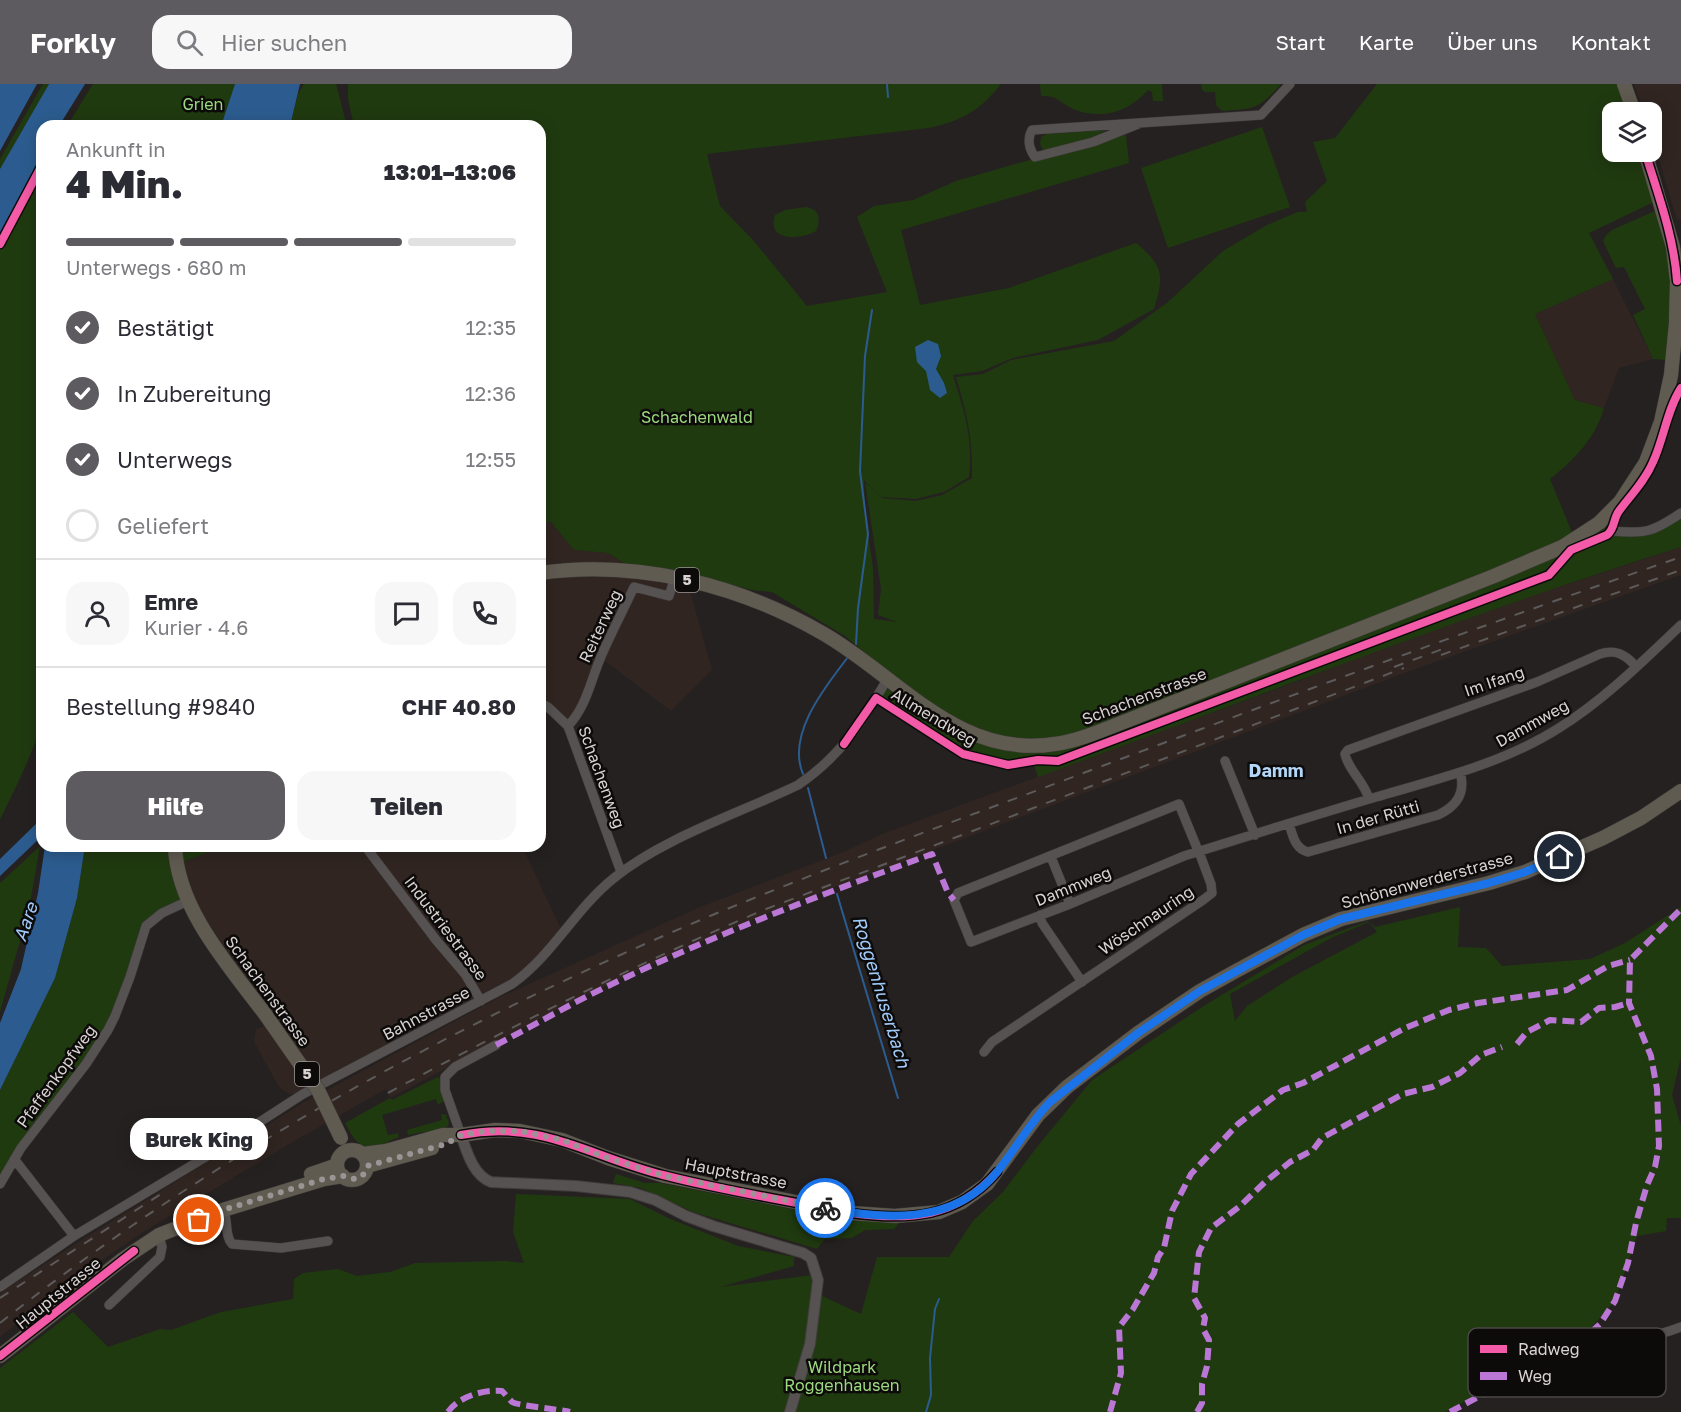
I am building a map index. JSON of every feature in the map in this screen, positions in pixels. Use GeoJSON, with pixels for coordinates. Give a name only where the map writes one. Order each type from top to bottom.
{"type":"FeatureCollection","features":[{"type":"Feature","properties":{"kind":"main road"},"geometry":{"type":"LineString","coordinates":[[1624,84],[1630,102]]}},
{"type":"Feature","properties":{"kind":"main road","name":"5"},"geometry":{"type":"LineString","coordinates":[[1649,162],[1666,218],[1676,268],[1678,295],[1676,372]]}},
{"type":"Feature","properties":{"kind":"main road","name":"Schachenstrasse"},"geometry":{"type":"LineString","coordinates":[[546,573],[608,569],[675,577],[778,609],[825,634],[953,725],[971,734],[1004,744],[1029,746],[1058,744],[1116,725],[1562,547],[1585,533],[1620,502],[1646,462],[1676,372]]}},
{"type":"Feature","properties":{"kind":"main road","name":"Schönenwerderstrasse"},"geometry":{"type":"LineString","coordinates":[[997,1172],[1038,1115],[1067,1088],[1138,1033],[1200,991],[1303,935],[1341,919],[1525,872],[1603,838],[1641,818],[1681,791]]}},
{"type":"Feature","properties":{"kind":"main road","name":"Schachenstrasse"},"geometry":{"type":"LineString","coordinates":[[176,852],[179,874],[188,901],[201,925],[318,1090],[344,1145]]}},
{"type":"Feature","properties":{"kind":"main road","name":"Hauptstrasse"},"geometry":{"type":"LineString","coordinates":[[365,1160],[446,1144],[461,1135],[495,1130],[533,1133],[562,1140],[608,1158],[665,1176],[851,1213],[880,1216],[928,1213],[949,1208],[975,1194],[997,1172]]}},
{"type":"Feature","properties":{"kind":"main road"},"geometry":{"type":"LineString","coordinates":[[344,1145],[355,1150],[365,1160],[363,1175],[360,1178],[351,1180],[340,1171],[339,1158],[344,1145]]}},
{"type":"Feature","properties":{"kind":"main road","name":"Hauptstrasse"},"geometry":{"type":"LineString","coordinates":[[164,1232],[223,1210],[324,1179],[340,1171]]}},
{"type":"Feature","properties":{"kind":"main road","name":"Hauptstrasse"},"geometry":{"type":"LineString","coordinates":[[0,1356],[123,1259],[185,1217],[340,1171]]}},
{"type":"Feature","properties":{"kind":"street"},"geometry":{"type":"LineString","coordinates":[[1138,124],[1093,142],[1035,157],[1030,151],[1032,130],[1261,115],[1290,84]]}},
{"type":"Feature","properties":{"kind":"street"},"geometry":{"type":"LineString","coordinates":[[1612,531],[1633,533],[1648,531],[1658,528],[1681,513]]}},
{"type":"Feature","properties":{"kind":"street","name":"Reiterweg"},"geometry":{"type":"LineString","coordinates":[[568,726],[584,705],[600,657],[634,587],[669,596],[675,577]]}},
{"type":"Feature","properties":{"kind":"street","name":"Dammweg"},"geometry":{"type":"LineString","coordinates":[[971,942],[1198,852],[1460,772],[1509,754],[1558,729],[1587,709],[1681,625]]}},
{"type":"Feature","properties":{"kind":"street","name":"Im Ifang"},"geometry":{"type":"LineString","coordinates":[[1369,799],[1366,788],[1346,761],[1345,754],[1356,746],[1537,682],[1610,651],[1622,653],[1636,667]]}},
{"type":"Feature","properties":{"kind":"street","name":"Bahnstrasse"},"geometry":{"type":"LineString","coordinates":[[0,1287],[74,1236],[204,1158],[303,1094],[512,984],[541,961],[587,902],[621,872],[678,839],[798,785],[827,764],[844,744],[888,678]]}},
{"type":"Feature","properties":{"kind":"street","name":"Schachenweg"},"geometry":{"type":"LineString","coordinates":[[546,706],[568,726],[621,872]]}},
{"type":"Feature","properties":{"kind":"street"},"geometry":{"type":"LineString","coordinates":[[1225,761],[1255,835]]}},
{"type":"Feature","properties":{"kind":"street","name":"In der Rütti"},"geometry":{"type":"LineString","coordinates":[[1289,824],[1295,843],[1302,851],[1308,852],[1438,815],[1451,808],[1458,799],[1463,782],[1460,772]]}},
{"type":"Feature","properties":{"kind":"street","name":"Wöschnauring"},"geometry":{"type":"LineString","coordinates":[[971,942],[954,900],[958,892],[1051,857],[1179,804],[1211,884],[1212,893],[992,1042],[984,1052]]}},
{"type":"Feature","properties":{"kind":"street","name":"Industriestrasse"},"geometry":{"type":"LineString","coordinates":[[370,852],[436,940],[465,974],[481,1000]]}},
{"type":"Feature","properties":{"kind":"street"},"geometry":{"type":"LineString","coordinates":[[1051,857],[1070,904]]}},
{"type":"Feature","properties":{"kind":"street","name":"Pfaffenkopfweg"},"geometry":{"type":"LineString","coordinates":[[0,1184],[21,1148],[86,1064],[108,1030],[130,977],[146,926],[162,913],[188,901]]}},
{"type":"Feature","properties":{"kind":"street"},"geometry":{"type":"LineString","coordinates":[[1040,915],[1042,923],[1082,982]]}},
{"type":"Feature","properties":{"kind":"street"},"geometry":{"type":"LineString","coordinates":[[496,1045],[452,1068],[445,1077],[445,1090],[467,1154],[479,1174],[490,1182],[576,1186],[630,1192],[655,1200],[686,1216],[803,1253],[811,1258],[818,1280],[810,1344],[790,1412]]}},
{"type":"Feature","properties":{"kind":"street"},"geometry":{"type":"LineString","coordinates":[[15,1160],[74,1236]]}},
{"type":"Feature","properties":{"kind":"street"},"geometry":{"type":"LineString","coordinates":[[223,1210],[227,1216],[228,1240],[232,1244],[281,1248],[328,1241]]}},
{"type":"Feature","properties":{"kind":"street"},"geometry":{"type":"LineString","coordinates":[[110,1305],[160,1257],[164,1232]]}},
{"type":"Feature","properties":{"kind":"street"},"geometry":{"type":"LineString","coordinates":[[1666,1331],[1681,1327]]}},
{"type":"Feature","properties":{"kind":"shaded area"},"geometry":{"type":"Polygon","coordinates":[[[1634,84],[1681,84],[1681,219],[1677,220],[1660,162],[1662,162],[1662,102],[1640,102],[1634,84]]]}},
{"type":"Feature","properties":{"kind":"shaded area"},"geometry":{"type":"Polygon","coordinates":[[[1613,279],[1653,359],[1619,368],[1604,408],[1575,400],[1535,314],[1613,279]]]}},
{"type":"Feature","properties":{"kind":"shaded area"},"geometry":{"type":"Polygon","coordinates":[[[550,521],[574,550],[608,553],[629,566],[685,573],[712,670],[671,711],[601,658],[568,726],[546,708],[546,523],[550,521]]]}},
{"type":"Feature","properties":{"kind":"shaded area"},"geometry":{"type":"Polygon","coordinates":[[[1681,547],[1681,575],[1410,671],[792,903],[696,944],[578,999],[390,1098],[386,1089],[143,1232],[72,1281],[0,1337],[0,1293],[301,1104],[498,998],[700,907],[843,852],[882,834],[1380,649],[1513,602],[1681,547]]]}},
{"type":"Feature","properties":{"kind":"shaded area"},"geometry":{"type":"Polygon","coordinates":[[[208,852],[525,852],[563,933],[521,978],[303,1094],[289,1094],[279,1087],[254,1042],[256,1029],[267,1025],[275,1018],[274,1006],[262,995],[256,993],[200,911],[189,888],[183,862],[208,852]]]}},
{"type":"Feature","properties":{"kind":"green space"},"geometry":{"type":"Polygon","coordinates":[[[43,84],[49,84],[0,169],[0,159],[43,84]]]}},
{"type":"Feature","properties":{"kind":"green space","name":"Grien"},"geometry":{"type":"Polygon","coordinates":[[[93,84],[235,84],[223,120],[71,120],[93,84]]]}},
{"type":"Feature","properties":{"kind":"green space"},"geometry":{"type":"Polygon","coordinates":[[[304,84],[336,84],[345,120],[292,120],[298,94],[304,84]]]}},
{"type":"Feature","properties":{"kind":"green space","name":"Schachenwald"},"geometry":{"type":"Polygon","coordinates":[[[348,84],[1001,84],[969,114],[928,128],[707,154],[720,206],[753,240],[807,306],[887,292],[857,217],[874,206],[913,200],[956,181],[1093,142],[1126,135],[1129,163],[901,230],[920,305],[1009,288],[1136,243],[1157,265],[1160,280],[1154,309],[1098,340],[1013,358],[982,371],[953,375],[969,437],[969,477],[944,492],[916,499],[881,497],[864,480],[865,513],[873,568],[874,619],[897,622],[878,615],[881,589],[865,482],[882,498],[916,501],[942,495],[972,478],[971,451],[968,427],[956,377],[983,374],[1011,360],[1114,341],[1168,302],[1223,251],[1267,225],[1298,212],[1307,212],[1305,202],[1327,181],[1313,142],[1335,138],[1377,84],[1619,84],[1625,102],[1602,102],[1602,162],[1643,162],[1656,201],[1589,233],[1613,279],[1535,314],[1575,400],[1604,408],[1595,430],[1583,448],[1550,479],[1573,535],[1545,550],[1090,730],[1056,740],[1006,739],[938,712],[845,636],[772,592],[752,590],[685,573],[629,566],[608,553],[574,550],[550,521],[546,523],[546,120],[353,120],[348,99],[348,84]]]}},
{"type":"Feature","properties":{"kind":"green space"},"geometry":{"type":"Polygon","coordinates":[[[1040,84],[1162,84],[1163,101],[1153,101],[1152,92],[1148,90],[1122,109],[1092,114],[1071,108],[1054,98],[1041,96],[1040,84]]]}},
{"type":"Feature","properties":{"kind":"green space"},"geometry":{"type":"Polygon","coordinates":[[[1201,84],[1281,84],[1256,106],[1222,111],[1216,105],[1215,92],[1205,92],[1201,84]]]}},
{"type":"Feature","properties":{"kind":"green space"},"geometry":{"type":"Polygon","coordinates":[[[1262,127],[1290,207],[1168,248],[1141,168],[1262,127]]]}},
{"type":"Feature","properties":{"kind":"green space"},"geometry":{"type":"Polygon","coordinates":[[[1107,130],[1059,147],[1043,150],[1040,144],[1041,137],[1047,134],[1107,130]]]}},
{"type":"Feature","properties":{"kind":"green space"},"geometry":{"type":"Polygon","coordinates":[[[36,182],[36,739],[0,820],[0,248],[36,182]]]}},
{"type":"Feature","properties":{"kind":"green space"},"geometry":{"type":"Polygon","coordinates":[[[806,207],[817,213],[819,223],[816,231],[794,237],[780,234],[776,230],[775,215],[785,210],[806,207]]]}},
{"type":"Feature","properties":{"kind":"green space"},"geometry":{"type":"Polygon","coordinates":[[[1657,210],[1669,261],[1670,304],[1666,360],[1653,359],[1633,315],[1645,309],[1624,267],[1616,268],[1603,241],[1612,230],[1657,210]]]}},
{"type":"Feature","properties":{"kind":"green space"},"geometry":{"type":"Polygon","coordinates":[[[1613,515],[1609,530],[1633,535],[1681,516],[1681,547],[1439,629],[1038,777],[1032,759],[1011,762],[991,760],[972,754],[934,734],[883,698],[882,694],[893,688],[945,726],[979,742],[1019,750],[1043,751],[1534,564],[1613,515]]]}},
{"type":"Feature","properties":{"kind":"green space"},"geometry":{"type":"Polygon","coordinates":[[[36,850],[36,852],[39,852],[29,909],[0,1012],[0,883],[36,850]]]}},
{"type":"Feature","properties":{"kind":"green space"},"geometry":{"type":"Polygon","coordinates":[[[84,852],[208,852],[183,862],[188,901],[151,921],[115,1016],[0,1182],[0,1090],[55,978],[77,898],[84,852]]]}},
{"type":"Feature","properties":{"kind":"green space","name":"Wildpark Roggenhausen"},"geometry":{"type":"Polygon","coordinates":[[[1460,907],[1458,947],[1486,948],[1502,966],[1590,959],[1625,943],[1681,907],[1681,1057],[1672,1095],[1681,1126],[1681,1218],[1667,1218],[1666,1231],[1637,1236],[1615,1301],[1591,1328],[1468,1328],[1468,1397],[1473,1397],[1445,1412],[0,1412],[0,1368],[73,1312],[108,1347],[160,1329],[171,1330],[221,1312],[293,1299],[294,1279],[303,1273],[338,1269],[357,1276],[390,1272],[415,1263],[506,1261],[524,1263],[513,1232],[516,1194],[630,1199],[668,1218],[738,1246],[794,1257],[794,1266],[720,1287],[813,1275],[822,1296],[861,1314],[877,1257],[949,1257],[973,1221],[1003,1192],[1092,1080],[1202,1007],[1304,945],[1368,921],[1375,927],[1460,907]],[[1369,922],[1331,938],[1230,994],[1235,1021],[1247,1006],[1294,976],[1377,932],[1369,922]]]}},
{"type":"Feature","properties":{"kind":"green space"},"geometry":{"type":"Polygon","coordinates":[[[438,1077],[441,1080],[444,1101],[438,1105],[436,1099],[382,1115],[388,1135],[398,1133],[399,1137],[371,1148],[361,1145],[353,1137],[345,1123],[390,1098],[392,1100],[438,1077]]]}},
{"type":"Feature","properties":{"kind":"green space"},"geometry":{"type":"Polygon","coordinates":[[[441,1114],[447,1115],[448,1126],[408,1135],[407,1130],[442,1120],[441,1114]]]}},
{"type":"Feature","properties":{"kind":"green space"},"geometry":{"type":"Polygon","coordinates":[[[616,1174],[645,1183],[660,1183],[842,1219],[899,1223],[894,1229],[865,1230],[852,1238],[825,1239],[817,1249],[693,1212],[641,1188],[613,1183],[616,1174]]]}},
{"type":"Feature","properties":{"kind":"water"},"geometry":{"type":"Polygon","coordinates":[[[0,84],[37,84],[0,151],[0,84]]]}},
{"type":"Feature","properties":{"kind":"water"},"geometry":{"type":"Polygon","coordinates":[[[49,84],[85,84],[63,120],[36,120],[36,167],[0,234],[0,169],[49,84]]]}},
{"type":"Feature","properties":{"kind":"water"},"geometry":{"type":"Polygon","coordinates":[[[235,84],[300,84],[291,120],[223,120],[235,84]]]}},
{"type":"Feature","properties":{"kind":"water"},"geometry":{"type":"Polygon","coordinates":[[[928,340],[938,344],[941,356],[936,369],[947,393],[940,398],[930,390],[926,371],[917,362],[915,347],[928,340]]]}},
{"type":"Feature","properties":{"kind":"water"},"geometry":{"type":"Polygon","coordinates":[[[36,824],[36,842],[0,876],[0,859],[36,824]]]}},
{"type":"Feature","properties":{"kind":"water"},"geometry":{"type":"Polygon","coordinates":[[[44,852],[84,852],[77,898],[55,978],[0,1090],[0,1023],[21,969],[38,893],[44,852]]]}},
{"type":"Feature","properties":{"kind":"waterway","name":"Roggenhuserbach"},"geometry":{"type":"LineString","coordinates":[[887,84],[888,97]]}},
{"type":"Feature","properties":{"kind":"waterway","name":"Roggenhuserbach"},"geometry":{"type":"LineString","coordinates":[[856,644],[858,608],[868,534],[860,471],[865,356],[872,310]]}},
{"type":"Feature","properties":{"kind":"waterway","name":"Roggenhuserbach"},"geometry":{"type":"LineString","coordinates":[[803,774],[799,759],[804,727],[820,696],[848,657]]}},
{"type":"Feature","properties":{"kind":"waterway","name":"Roggenhuserbach"},"geometry":{"type":"LineString","coordinates":[[808,788],[826,858]]}},
{"type":"Feature","properties":{"kind":"waterway","name":"Roggenhuserbach"},"geometry":{"type":"LineString","coordinates":[[837,894],[898,1098]]}},
{"type":"Feature","properties":{"kind":"waterway","name":"Roggenhuserbach"},"geometry":{"type":"LineString","coordinates":[[926,1412],[931,1395],[930,1358],[935,1309],[939,1299]]}},
{"type":"Feature","properties":{"kind":"railway"},"geometry":{"type":"LineString","coordinates":[[0,1323],[82,1261],[253,1147],[431,1047],[523,1000],[616,957],[751,899],[916,835],[1200,729],[1681,557]]}},
{"type":"Feature","properties":{"kind":"railway"},"geometry":{"type":"LineString","coordinates":[[1441,655],[1681,570]]}},
{"type":"Feature","properties":{"kind":"railway"},"geometry":{"type":"LineString","coordinates":[[1394,667],[1448,647]]}},
{"type":"Feature","properties":{"kind":"railway"},"geometry":{"type":"LineString","coordinates":[[388,1093],[575,996],[766,909],[1404,668]]}},
{"type":"Feature","properties":{"kind":"railway"},"geometry":{"type":"LineString","coordinates":[[0,1298],[161,1194]]}},
{"type":"Feature","properties":{"kind":"marked path"},"geometry":{"type":"LineString","coordinates":[[496,1045],[594,993],[688,949],[932,854],[948,893],[954,900]]}},
{"type":"Feature","properties":{"kind":"marked path"},"geometry":{"type":"LineString","coordinates":[[1596,1328],[1615,1301],[1628,1263],[1636,1223],[1655,1167],[1659,1146],[1657,1089],[1651,1056],[1629,1003],[1630,960],[1681,909]]}},
{"type":"Feature","properties":{"kind":"marked path"},"geometry":{"type":"LineString","coordinates":[[1110,1412],[1121,1373],[1119,1327],[1133,1309],[1154,1273],[1158,1257],[1164,1248],[1172,1211],[1191,1174],[1238,1124],[1283,1090],[1303,1083],[1405,1028],[1449,1010],[1478,1003],[1567,990],[1608,966],[1630,960]]}},
{"type":"Feature","properties":{"kind":"marked path"},"geometry":{"type":"LineString","coordinates":[[1517,1044],[1527,1032],[1550,1020],[1581,1022],[1599,1008],[1629,1003]]}},
{"type":"Feature","properties":{"kind":"marked path"},"geometry":{"type":"LineString","coordinates":[[1197,1412],[1202,1403],[1202,1384],[1207,1366],[1209,1340],[1203,1329],[1205,1318],[1194,1298],[1199,1252],[1211,1228],[1290,1162],[1313,1150],[1322,1138],[1403,1094],[1432,1087],[1460,1073],[1481,1055],[1502,1047]]}},
{"type":"Feature","properties":{"kind":"marked path"},"geometry":{"type":"LineString","coordinates":[[448,1412],[465,1398],[495,1391],[502,1391],[512,1402],[570,1412]]}},
{"type":"Feature","properties":{"kind":"marked path"},"geometry":{"type":"LineString","coordinates":[[1450,1412],[1478,1397]]}},
{"type":"Feature","properties":{"kind":"cycle path"},"geometry":{"type":"LineString","coordinates":[[1648,162],[1669,232],[1677,281]]}},
{"type":"Feature","properties":{"kind":"cycle path"},"geometry":{"type":"LineString","coordinates":[[0,244],[36,176]]}},
{"type":"Feature","properties":{"kind":"cycle path","name":"Allmendweg"},"geometry":{"type":"LineString","coordinates":[[844,744],[876,698],[963,754],[1008,765],[1038,760],[1058,761],[1549,575],[1571,550],[1610,533],[1619,511],[1650,469],[1672,405],[1681,388]]}},
{"type":"Feature","properties":{"kind":"cycle path"},"geometry":{"type":"LineString","coordinates":[[461,1135],[490,1131],[541,1136],[686,1181],[851,1213],[872,1215],[912,1216],[949,1207],[982,1187],[997,1172]]}},
{"type":"Feature","properties":{"kind":"cycle path"},"geometry":{"type":"LineString","coordinates":[[0,1356],[134,1251]]}},
{"type":"Feature","properties":{"kind":"way so far"},"geometry":{"type":"LineString","coordinates":[[199,1220],[223,1210],[324,1179],[343,1176],[351,1180],[360,1178],[367,1166],[446,1144],[461,1135],[495,1130],[520,1131],[547,1136],[665,1176],[825,1208]]}},
{"type":"Feature","properties":{"kind":"place","name":"Burek King"},"geometry":{"type":"Point","coordinates":[199,1220]}},
{"type":"Feature","properties":{"kind":"district","name":"Damm"},"geometry":{"type":"Point","coordinates":[1276,771]}},
{"type":"Feature","properties":{"kind":"route"},"geometry":{"type":"LineString","coordinates":[[825,1208],[865,1215],[896,1216],[939,1212],[962,1202],[987,1184],[1050,1102],[1138,1033],[1200,991],[1322,926],[1368,912],[1489,883],[1525,872],[1560,857]]}},
{"type":"Feature","properties":{"kind":"water label","name":"Aare"},"geometry":{"type":"Point","coordinates":[26,922]}}]}
